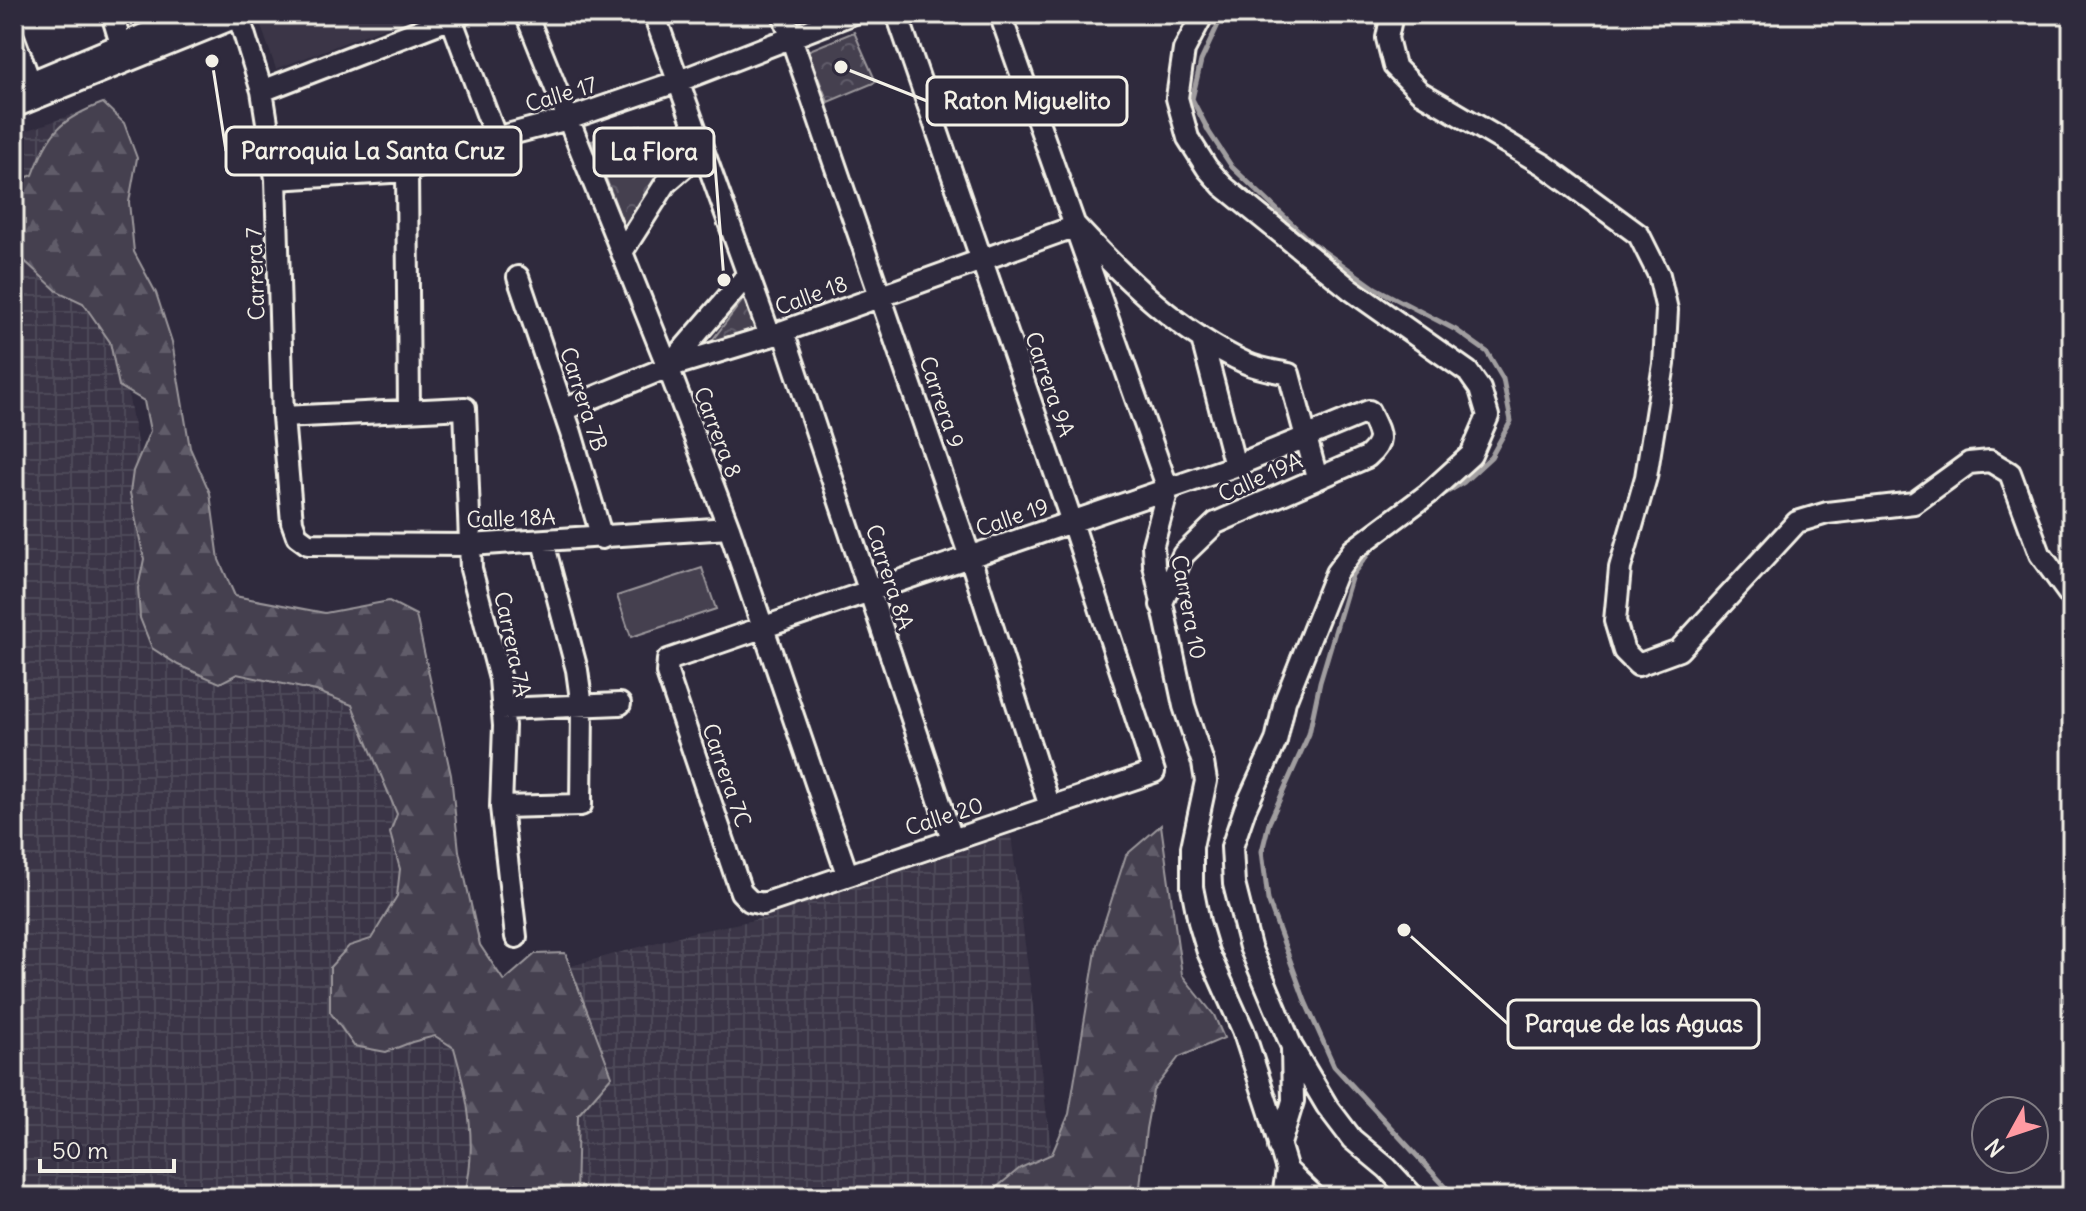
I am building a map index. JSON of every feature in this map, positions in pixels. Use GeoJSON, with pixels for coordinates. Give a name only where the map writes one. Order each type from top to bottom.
{"type":"FeatureCollection","features":[{"type":"Feature","properties":{"kind":"street"},"geometry":{"type":"LineString","coordinates":[[112,14],[121,44]]}},
{"type":"Feature","properties":{"kind":"street"},"geometry":{"type":"LineString","coordinates":[[14,107],[27,90],[121,44],[194,14]]}},
{"type":"Feature","properties":{"kind":"street","name":"Carrera 8"},"geometry":{"type":"LineString","coordinates":[[526,14],[668,367],[729,528],[847,874]]}},
{"type":"Feature","properties":{"kind":"street","name":"Carrera 8A"},"geometry":{"type":"LineString","coordinates":[[654,14],[748,274],[776,333],[869,591],[952,839]]}},
{"type":"Feature","properties":{"kind":"street","name":"Carrera 9"},"geometry":{"type":"LineString","coordinates":[[783,14],[970,557],[1050,807]]}},
{"type":"Feature","properties":{"kind":"street","name":"Calle 17"},"geometry":{"type":"LineString","coordinates":[[276,179],[407,171],[496,138],[568,119],[679,81],[852,14]]}},
{"type":"Feature","properties":{"kind":"street","name":"Carrera 9A"},"geometry":{"type":"LineString","coordinates":[[897,14],[1072,522],[1154,772]]}},
{"type":"Feature","properties":{"kind":"street"},"geometry":{"type":"LineString","coordinates":[[1000,14],[1168,489]]}},
{"type":"Feature","properties":{"kind":"street"},"geometry":{"type":"LineString","coordinates":[[1203,14],[1184,50],[1177,98],[1188,138],[1207,168],[1223,186],[1350,289],[1468,372],[1480,389],[1488,416],[1471,455],[1428,494],[1353,550],[1336,573],[1285,701],[1276,741],[1245,809],[1232,847],[1234,884],[1250,947],[1292,1047],[1327,1106],[1352,1139],[1387,1168],[1414,1197]]}},
{"type":"Feature","properties":{"kind":"street"},"geometry":{"type":"LineString","coordinates":[[1392,14],[1387,38],[1394,66],[1420,92],[1544,165],[1639,235],[1659,275],[1667,310],[1664,364],[1646,477],[1620,568],[1615,621],[1624,651],[1638,665],[1679,650],[1797,522],[1827,513],[1914,503],[1969,463],[1990,461],[2010,473],[2040,554],[2072,598]]}},
{"type":"Feature","properties":{"kind":"street"},"geometry":{"type":"LineString","coordinates":[[27,90],[239,15]]}},
{"type":"Feature","properties":{"kind":"street","name":"Carrera 7"},"geometry":{"type":"LineString","coordinates":[[239,15],[262,91],[276,179],[283,417],[292,522],[297,536]]}},
{"type":"Feature","properties":{"kind":"street"},"geometry":{"type":"LineString","coordinates":[[262,91],[457,16],[496,138]]}},
{"type":"Feature","properties":{"kind":"street"},"geometry":{"type":"LineString","coordinates":[[14,39],[27,90]]}},
{"type":"Feature","properties":{"kind":"street"},"geometry":{"type":"LineString","coordinates":[[622,252],[666,183],[703,151]]}},
{"type":"Feature","properties":{"kind":"street"},"geometry":{"type":"LineString","coordinates":[[283,417],[409,411],[407,171]]}},
{"type":"Feature","properties":{"kind":"street"},"geometry":{"type":"LineString","coordinates":[[1076,226],[1123,276],[1202,339],[1249,365],[1289,374],[1317,478]]}},
{"type":"Feature","properties":{"kind":"street","name":"Calle 18"},"geometry":{"type":"LineString","coordinates":[[563,410],[668,367],[776,333],[1076,226]]}},
{"type":"Feature","properties":{"kind":"street"},"geometry":{"type":"LineString","coordinates":[[668,367],[748,274]]}},
{"type":"Feature","properties":{"kind":"street","name":"Carrera 7B"},"geometry":{"type":"LineString","coordinates":[[518,277],[602,538]]}},
{"type":"Feature","properties":{"kind":"street"},"geometry":{"type":"LineString","coordinates":[[1202,339],[1235,466]]}},
{"type":"Feature","properties":{"kind":"street","name":"Carrera 7A"},"geometry":{"type":"LineString","coordinates":[[409,411],[465,408],[471,569],[500,679],[501,807],[516,937]]}},
{"type":"Feature","properties":{"kind":"street","name":"Calle 19"},"geometry":{"type":"LineString","coordinates":[[668,660],[1235,466],[1369,411]]}},
{"type":"Feature","properties":{"kind":"street","name":"Calle 19A"},"geometry":{"type":"LineString","coordinates":[[1161,605],[1183,555],[1216,523],[1367,457],[1378,447],[1380,437],[1369,411]]}},
{"type":"Feature","properties":{"kind":"street","name":"Carrera 10"},"geometry":{"type":"LineString","coordinates":[[1168,489],[1153,545],[1154,565],[1184,706],[1206,781],[1192,847],[1192,887],[1208,952],[1243,1030],[1287,1170]]}},
{"type":"Feature","properties":{"kind":"street","name":"Calle 18A"},"geometry":{"type":"LineString","coordinates":[[297,536],[308,544],[470,545],[729,528]]}},
{"type":"Feature","properties":{"kind":"street"},"geometry":{"type":"LineString","coordinates":[[501,807],[581,805],[582,707],[577,670],[543,542]]}},
{"type":"Feature","properties":{"kind":"street","name":"Carrera 7C"},"geometry":{"type":"LineString","coordinates":[[668,660],[667,673],[736,878],[741,892],[750,901]]}},
{"type":"Feature","properties":{"kind":"street"},"geometry":{"type":"LineString","coordinates":[[502,709],[620,704]]}},
{"type":"Feature","properties":{"kind":"street","name":"Calle 20"},"geometry":{"type":"LineString","coordinates":[[750,901],[763,904],[1154,772]]}},
{"type":"Feature","properties":{"kind":"street"},"geometry":{"type":"LineString","coordinates":[[1279,1147],[1293,1101],[1292,1047]]}},
{"type":"Feature","properties":{"kind":"street"},"geometry":{"type":"LineString","coordinates":[[1283,1197],[1287,1170]]}},
{"type":"Feature","properties":{"kind":"street"},"geometry":{"type":"LineString","coordinates":[[1287,1170],[1315,1197]]}},
{"type":"Feature","properties":{"kind":"shaded area"},"geometry":{"type":"Polygon","coordinates":[[[257,14],[419,14],[276,69],[257,14]]]}},
{"type":"Feature","properties":{"kind":"shaded area"},"geometry":{"type":"Polygon","coordinates":[[[77,113],[172,635],[391,701],[492,988],[690,933],[755,920],[1011,835],[1052,1155],[1020,1168],[985,1197],[576,1197],[578,1115],[471,1147],[471,1172],[464,1197],[14,1197],[14,135],[77,113]]]}},
{"type":"Feature","properties":{"kind":"green space"},"geometry":{"type":"Polygon","coordinates":[[[854,32],[876,82],[828,102],[807,51],[854,32]]]}},
{"type":"Feature","properties":{"kind":"green space"},"geometry":{"type":"Polygon","coordinates":[[[103,103],[124,123],[137,158],[129,202],[134,252],[156,293],[172,342],[190,448],[210,493],[219,560],[235,596],[325,613],[389,601],[416,615],[451,775],[459,851],[480,945],[504,981],[535,954],[565,953],[612,1076],[578,1115],[576,1197],[464,1197],[470,1160],[470,1122],[454,1048],[435,1036],[386,1052],[354,1046],[330,1012],[330,967],[349,946],[371,939],[397,896],[400,869],[390,833],[397,814],[352,705],[316,691],[237,674],[220,683],[178,665],[152,648],[140,618],[138,588],[144,559],[130,493],[133,471],[150,431],[144,401],[119,386],[110,342],[83,303],[57,291],[14,251],[14,182],[33,175],[51,138],[66,121],[103,103]]]}},
{"type":"Feature","properties":{"kind":"green space"},"geometry":{"type":"Polygon","coordinates":[[[641,125],[659,178],[625,229],[592,141],[641,125]]]}},
{"type":"Feature","properties":{"kind":"green space"},"geometry":{"type":"Polygon","coordinates":[[[746,296],[757,325],[753,332],[707,347],[746,296]]]}},
{"type":"Feature","properties":{"kind":"green space"},"geometry":{"type":"Polygon","coordinates":[[[702,568],[716,609],[631,637],[617,596],[702,568]]]}},
{"type":"Feature","properties":{"kind":"green space"},"geometry":{"type":"Polygon","coordinates":[[[1161,825],[1182,975],[1214,1015],[1224,1038],[1179,1057],[1153,1091],[1139,1197],[985,1197],[1020,1168],[1052,1154],[1069,1114],[1097,945],[1126,855],[1161,825]]]}},
{"type":"Feature","properties":{"kind":"waterway"},"geometry":{"type":"LineString","coordinates":[[1223,14],[1201,61],[1192,99],[1232,167],[1312,243],[1375,288],[1456,330],[1487,352],[1503,379],[1511,421],[1491,457],[1464,482],[1437,498]]}},
{"type":"Feature","properties":{"kind":"waterway"},"geometry":{"type":"LineString","coordinates":[[1375,545],[1352,575],[1320,682],[1309,734],[1269,823],[1262,851],[1268,900],[1305,1001],[1334,1066],[1455,1197]]}},
{"type":"Feature","properties":{"kind":"place","name":"Parroquia La Santa Cruz"},"geometry":{"type":"Point","coordinates":[212,61]}},
{"type":"Feature","properties":{"kind":"place","name":"Raton Miguelito"},"geometry":{"type":"Point","coordinates":[841,67]}},
{"type":"Feature","properties":{"kind":"place","name":"La Flora"},"geometry":{"type":"Point","coordinates":[724,280]}},
{"type":"Feature","properties":{"kind":"place","name":"Parque de las Aguas"},"geometry":{"type":"Point","coordinates":[1404,930]}}]}
